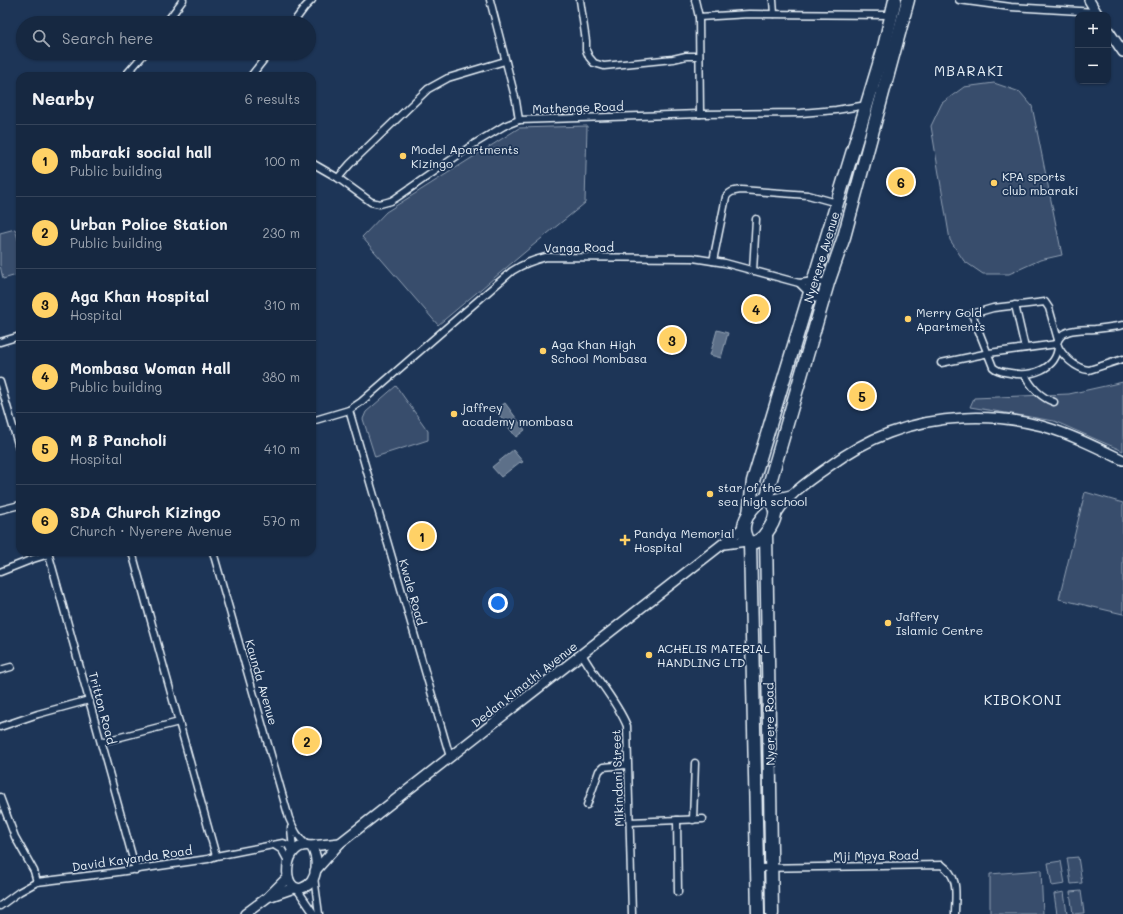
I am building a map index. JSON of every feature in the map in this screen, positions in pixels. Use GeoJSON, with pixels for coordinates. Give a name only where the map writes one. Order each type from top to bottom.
{"type":"FeatureCollection","features":[{"type":"Feature","properties":{"kind":"highway","name":"Nyerere Avenue"},"geometry":{"type":"LineString","coordinates":[[749,514],[754,481],[866,105],[895,0]]}},
{"type":"Feature","properties":{"kind":"highway","name":"Nyerere Avenue"},"geometry":{"type":"LineString","coordinates":[[769,500],[770,482],[822,300],[844,237],[908,0]]}},
{"type":"Feature","properties":{"kind":"highway"},"geometry":{"type":"LineString","coordinates":[[844,237],[861,122]]}},
{"type":"Feature","properties":{"kind":"highway"},"geometry":{"type":"LineString","coordinates":[[800,325],[814,329]]}},
{"type":"Feature","properties":{"kind":"highway"},"geometry":{"type":"LineString","coordinates":[[775,410],[790,412]]}},
{"type":"Feature","properties":{"kind":"highway"},"geometry":{"type":"LineString","coordinates":[[743,528],[752,508],[760,501],[769,500],[775,510],[775,516],[766,533],[759,541],[749,541]]}},
{"type":"Feature","properties":{"kind":"highway","name":"Nyerere Road"},"geometry":{"type":"LineString","coordinates":[[743,528],[749,541],[758,914]]}},
{"type":"Feature","properties":{"kind":"highway","name":"Nyerere Road"},"geometry":{"type":"LineString","coordinates":[[766,533],[772,914]]}},
{"type":"Feature","properties":{"kind":"highway"},"geometry":{"type":"LineString","coordinates":[[753,676],[768,676]]}},
{"type":"Feature","properties":{"kind":"highway"},"geometry":{"type":"LineString","coordinates":[[753,694],[769,695]]}},
{"type":"Feature","properties":{"kind":"street"},"geometry":{"type":"LineString","coordinates":[[171,16],[183,0]]}},
{"type":"Feature","properties":{"kind":"street"},"geometry":{"type":"LineString","coordinates":[[297,16],[312,0]]}},
{"type":"Feature","properties":{"kind":"street"},"geometry":{"type":"LineString","coordinates":[[490,0],[516,101],[519,120]]}},
{"type":"Feature","properties":{"kind":"street"},"geometry":{"type":"LineString","coordinates":[[580,0],[586,50],[592,61],[597,65],[604,66],[673,59],[686,56],[700,56]]}},
{"type":"Feature","properties":{"kind":"street"},"geometry":{"type":"LineString","coordinates":[[695,0],[699,17],[700,114]]}},
{"type":"Feature","properties":{"kind":"street"},"geometry":{"type":"LineString","coordinates":[[773,0],[774,14]]}},
{"type":"Feature","properties":{"kind":"street"},"geometry":{"type":"LineString","coordinates":[[959,0],[1011,7],[1075,12]]}},
{"type":"Feature","properties":{"kind":"street"},"geometry":{"type":"LineString","coordinates":[[1088,0],[1096,12]]}},
{"type":"Feature","properties":{"kind":"street"},"geometry":{"type":"LineString","coordinates":[[699,17],[749,14],[892,15],[904,17]]}},
{"type":"Feature","properties":{"kind":"street"},"geometry":{"type":"LineString","coordinates":[[1111,34],[1123,52]]}},
{"type":"Feature","properties":{"kind":"street"},"geometry":{"type":"LineString","coordinates":[[128,72],[139,60]]}},
{"type":"Feature","properties":{"kind":"street"},"geometry":{"type":"LineString","coordinates":[[254,72],[264,60]]}},
{"type":"Feature","properties":{"kind":"street"},"geometry":{"type":"LineString","coordinates":[[338,178],[350,164],[428,89],[448,78],[506,61]]}},
{"type":"Feature","properties":{"kind":"street","name":"Mathenge Road"},"geometry":{"type":"LineString","coordinates":[[316,166],[338,178],[371,202],[380,204],[396,198],[492,133],[519,120],[700,114],[801,113],[836,110],[880,102]]}},
{"type":"Feature","properties":{"kind":"street"},"geometry":{"type":"LineString","coordinates":[[713,261],[726,197],[728,193],[732,191],[741,190],[808,195],[837,203]]}},
{"type":"Feature","properties":{"kind":"street"},"geometry":{"type":"LineString","coordinates":[[753,271],[756,219]]}},
{"type":"Feature","properties":{"kind":"street","name":"Vanga Road"},"geometry":{"type":"LineString","coordinates":[[316,420],[349,410],[361,402],[512,271],[522,264],[534,260],[546,257],[685,258],[713,261],[799,284],[814,281],[828,283]]}},
{"type":"Feature","properties":{"kind":"street"},"geometry":{"type":"LineString","coordinates":[[799,284],[807,290],[809,295],[822,300]]}},
{"type":"Feature","properties":{"kind":"street"},"geometry":{"type":"LineString","coordinates":[[1123,325],[1072,330],[1064,334],[1058,343],[1056,358],[1046,367],[1038,372],[1020,375],[997,370],[993,367],[989,353],[972,314],[993,308],[1045,302],[1048,304],[1058,343],[1070,360],[1084,370],[1089,370],[1123,359]]}},
{"type":"Feature","properties":{"kind":"street"},"geometry":{"type":"LineString","coordinates":[[1015,305],[1025,348]]}},
{"type":"Feature","properties":{"kind":"street"},"geometry":{"type":"LineString","coordinates":[[0,342],[16,337]]}},
{"type":"Feature","properties":{"kind":"street"},"geometry":{"type":"LineString","coordinates":[[941,363],[989,353],[1058,343]]}},
{"type":"Feature","properties":{"kind":"street"},"geometry":{"type":"LineString","coordinates":[[1026,375],[1031,386],[1046,399],[1054,402]]}},
{"type":"Feature","properties":{"kind":"street"},"geometry":{"type":"LineString","coordinates":[[0,382],[16,436]]}},
{"type":"Feature","properties":{"kind":"street","name":"Kwale Road"},"geometry":{"type":"LineString","coordinates":[[349,410],[450,758]]}},
{"type":"Feature","properties":{"kind":"street"},"geometry":{"type":"LineString","coordinates":[[775,516],[791,495],[845,455],[874,439],[902,428],[932,422],[989,418],[1029,423],[1083,441],[1123,460]]}},
{"type":"Feature","properties":{"kind":"street"},"geometry":{"type":"LineString","coordinates":[[769,500],[791,495]]}},
{"type":"Feature","properties":{"kind":"street"},"geometry":{"type":"LineString","coordinates":[[0,510],[16,506]]}},
{"type":"Feature","properties":{"kind":"street","name":"Dedan Kimathi Avenue"},"geometry":{"type":"LineString","coordinates":[[315,874],[340,843],[743,528]]}},
{"type":"Feature","properties":{"kind":"street","name":"Dedan Kimathi Avenue"},"geometry":{"type":"LineString","coordinates":[[723,544],[749,541]]}},
{"type":"Feature","properties":{"kind":"street"},"geometry":{"type":"LineString","coordinates":[[0,572],[40,556]]}},
{"type":"Feature","properties":{"kind":"street","name":"Tritton Road"},"geometry":{"type":"LineString","coordinates":[[49,556],[136,870]]}},
{"type":"Feature","properties":{"kind":"street"},"geometry":{"type":"LineString","coordinates":[[133,556],[216,856]]}},
{"type":"Feature","properties":{"kind":"street","name":"Kaunda Avenue"},"geometry":{"type":"LineString","coordinates":[[214,556],[289,818]]}},
{"type":"Feature","properties":{"kind":"street","name":"Mikindani Street"},"geometry":{"type":"LineString","coordinates":[[582,654],[625,721],[626,726],[632,914]]}},
{"type":"Feature","properties":{"kind":"street"},"geometry":{"type":"LineString","coordinates":[[0,670],[11,667]]}},
{"type":"Feature","properties":{"kind":"street"},"geometry":{"type":"LineString","coordinates":[[0,726],[89,700]]}},
{"type":"Feature","properties":{"kind":"street"},"geometry":{"type":"LineString","coordinates":[[101,742],[179,722]]}},
{"type":"Feature","properties":{"kind":"street"},"geometry":{"type":"LineString","coordinates":[[693,820],[695,763]]}},
{"type":"Feature","properties":{"kind":"street"},"geometry":{"type":"LineString","coordinates":[[587,805],[599,771],[603,766],[627,765]]}},
{"type":"Feature","properties":{"kind":"street"},"geometry":{"type":"LineString","coordinates":[[0,797],[15,837],[34,871],[37,882]]}},
{"type":"Feature","properties":{"kind":"street"},"geometry":{"type":"LineString","coordinates":[[289,818],[299,839],[309,845],[316,855],[315,874],[319,914]]}},
{"type":"Feature","properties":{"kind":"street"},"geometry":{"type":"LineString","coordinates":[[289,818],[291,855],[288,877],[290,884],[295,888],[314,914]]}},
{"type":"Feature","properties":{"kind":"street"},"geometry":{"type":"LineString","coordinates":[[630,822],[703,819]]}},
{"type":"Feature","properties":{"kind":"street"},"geometry":{"type":"LineString","coordinates":[[676,820],[678,892]]}},
{"type":"Feature","properties":{"kind":"street"},"geometry":{"type":"LineString","coordinates":[[291,855],[300,846],[340,843]]}},
{"type":"Feature","properties":{"kind":"street","name":"David Kayanda Road"},"geometry":{"type":"LineString","coordinates":[[0,906],[19,892],[37,882],[136,870],[208,859],[216,856],[272,845],[291,855]]}},
{"type":"Feature","properties":{"kind":"street","name":"Mji Mpya Road"},"geometry":{"type":"LineString","coordinates":[[757,868],[942,865],[952,873],[955,881],[955,914]]}},
{"type":"Feature","properties":{"kind":"street"},"geometry":{"type":"LineString","coordinates":[[268,897],[295,888],[304,887],[315,874]]}},
{"type":"Feature","properties":{"kind":"street"},"geometry":{"type":"LineString","coordinates":[[245,914],[268,897],[288,877]]}},
{"type":"Feature","properties":{"kind":"shaded area","name":"KPA sports club mbaraki"},"geometry":{"type":"Polygon","coordinates":[[[994,83],[1020,92],[1032,106],[1062,255],[1040,260],[1009,274],[983,274],[964,261],[950,240],[931,126],[942,103],[964,87],[994,83]]]}},
{"type":"Feature","properties":{"kind":"shaded area"},"geometry":{"type":"Polygon","coordinates":[[[587,126],[585,203],[438,325],[362,237],[386,212],[519,128],[587,126]]]}},
{"type":"Feature","properties":{"kind":"shaded area"},"geometry":{"type":"Polygon","coordinates":[[[15,229],[16,232],[16,275],[3,279],[0,265],[0,233],[15,229]]]}},
{"type":"Feature","properties":{"kind":"shaded area"},"geometry":{"type":"Polygon","coordinates":[[[717,330],[728,333],[721,358],[710,355],[717,330]]]}},
{"type":"Feature","properties":{"kind":"shaded area"},"geometry":{"type":"Polygon","coordinates":[[[1123,382],[1123,451],[1054,421],[970,407],[974,398],[1069,394],[1123,382]]]}},
{"type":"Feature","properties":{"kind":"shaded area"},"geometry":{"type":"Polygon","coordinates":[[[396,386],[428,431],[428,440],[375,457],[363,419],[366,412],[396,386]]]}},
{"type":"Feature","properties":{"kind":"shaded area"},"geometry":{"type":"Polygon","coordinates":[[[505,403],[525,430],[516,437],[495,410],[505,403]]]}},
{"type":"Feature","properties":{"kind":"shaded area"},"geometry":{"type":"Polygon","coordinates":[[[513,450],[523,462],[520,462],[501,477],[492,467],[513,450]]]}},
{"type":"Feature","properties":{"kind":"shaded area"},"geometry":{"type":"Polygon","coordinates":[[[1085,492],[1123,503],[1123,614],[1059,599],[1085,492]]]}},
{"type":"Feature","properties":{"kind":"shaded area"},"geometry":{"type":"Polygon","coordinates":[[[1078,857],[1082,883],[1071,884],[1067,858],[1078,857]]]}},
{"type":"Feature","properties":{"kind":"shaded area"},"geometry":{"type":"Polygon","coordinates":[[[1061,861],[1065,884],[1052,886],[1048,863],[1061,861]]]}},
{"type":"Feature","properties":{"kind":"shaded area"},"geometry":{"type":"Polygon","coordinates":[[[1041,870],[1043,914],[990,914],[990,874],[1041,870]]]}},
{"type":"Feature","properties":{"kind":"shaded area"},"geometry":{"type":"Polygon","coordinates":[[[1081,891],[1084,913],[1073,914],[1070,892],[1081,891]]]}},
{"type":"Feature","properties":{"kind":"shaded area"},"geometry":{"type":"Polygon","coordinates":[[[1064,892],[1067,914],[1057,914],[1054,894],[1064,892]]]}},
{"type":"Feature","properties":{"kind":"place","name":"Model Apartments Kizingo"},"geometry":{"type":"Point","coordinates":[403,156]}},
{"type":"Feature","properties":{"kind":"place","name":"SDA Church Kizingo"},"geometry":{"type":"Point","coordinates":[901,182]}},
{"type":"Feature","properties":{"kind":"place","name":"KPA sports club mbaraki"},"geometry":{"type":"Point","coordinates":[994,183]}},
{"type":"Feature","properties":{"kind":"place","name":"Mombasa Woman Hall"},"geometry":{"type":"Point","coordinates":[756,309]}},
{"type":"Feature","properties":{"kind":"place","name":"Merry Gold Apartments"},"geometry":{"type":"Point","coordinates":[908,319]}},
{"type":"Feature","properties":{"kind":"place","name":"Aga Khan Hospital"},"geometry":{"type":"Point","coordinates":[672,340]}},
{"type":"Feature","properties":{"kind":"place","name":"Aga Khan High School Mombasa"},"geometry":{"type":"Point","coordinates":[543,351]}},
{"type":"Feature","properties":{"kind":"place","name":"M B Pancholi"},"geometry":{"type":"Point","coordinates":[862,396]}},
{"type":"Feature","properties":{"kind":"place","name":"jaffrey academy mombasa"},"geometry":{"type":"Point","coordinates":[454,414]}},
{"type":"Feature","properties":{"kind":"place","name":"star of the sea high school"},"geometry":{"type":"Point","coordinates":[710,494]}},
{"type":"Feature","properties":{"kind":"place","name":"mbaraki social hall"},"geometry":{"type":"Point","coordinates":[422,536]}},
{"type":"Feature","properties":{"kind":"place","name":"Pandya Memorial Hospital"},"geometry":{"type":"Point","coordinates":[625,540]}},
{"type":"Feature","properties":{"kind":"place","name":"Jaffery Islamic Centre"},"geometry":{"type":"Point","coordinates":[888,623]}},
{"type":"Feature","properties":{"kind":"place","name":"ACHELIS MATERIAL HANDLING LTD"},"geometry":{"type":"Point","coordinates":[649,655]}},
{"type":"Feature","properties":{"kind":"place","name":"Urban Police Station"},"geometry":{"type":"Point","coordinates":[307,741]}},
{"type":"Feature","properties":{"kind":"district","name":"MBARAKI"},"geometry":{"type":"Point","coordinates":[969,70]}},
{"type":"Feature","properties":{"kind":"district","name":"KIBOKONI"},"geometry":{"type":"Point","coordinates":[1023,699]}}]}
